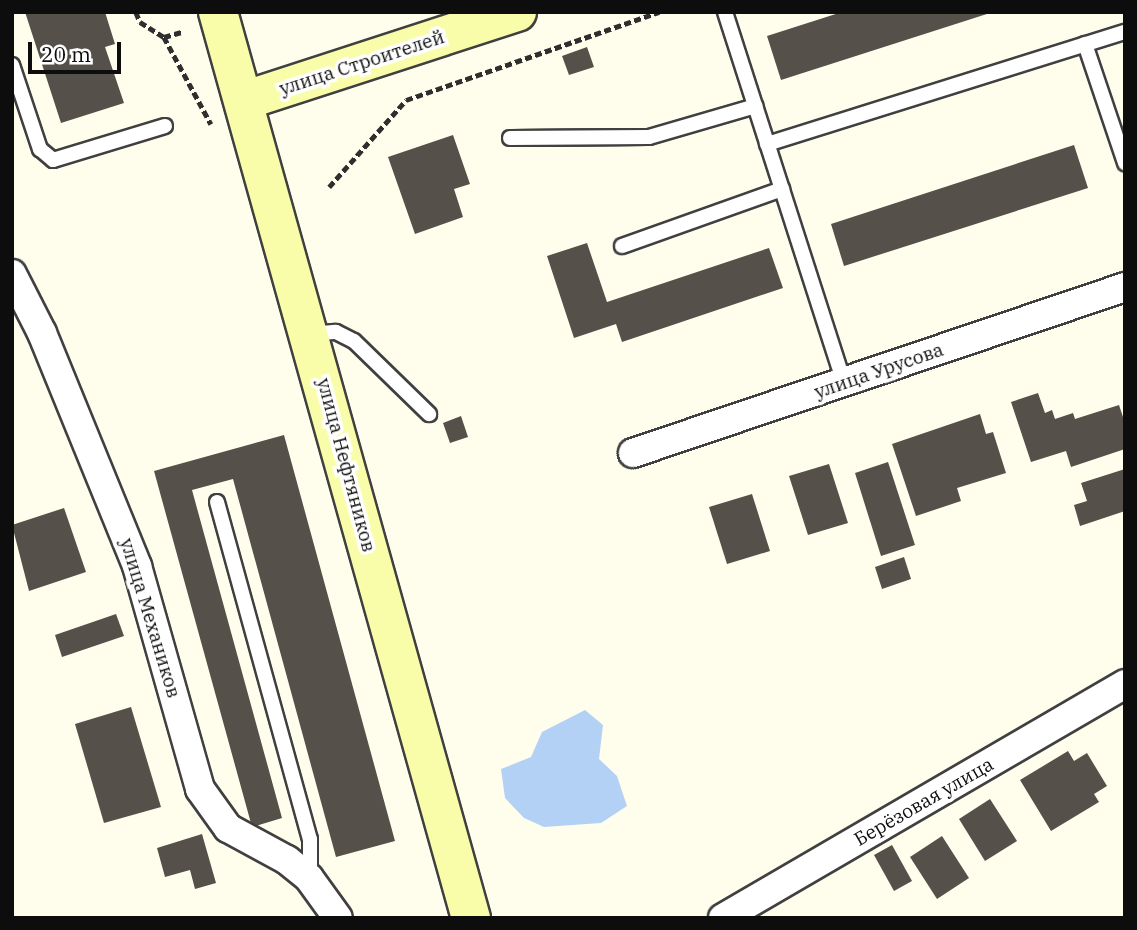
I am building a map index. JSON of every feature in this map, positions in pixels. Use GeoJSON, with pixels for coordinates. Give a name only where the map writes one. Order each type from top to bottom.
{"type":"FeatureCollection","features":[{"type":"Feature","properties":{"kind":"main road","name":"улица Нефтяников"},"geometry":{"type":"LineString","coordinates":[[218,12],[246,100],[471,918]]}},
{"type":"Feature","properties":{"kind":"main road","name":"улица Строителей"},"geometry":{"type":"LineString","coordinates":[[246,100],[517,12]]}},
{"type":"Feature","properties":{"kind":"street","name":"улица Механиков"},"geometry":{"type":"LineString","coordinates":[[12,274],[42,333],[137,566],[200,789],[228,828],[287,860],[310,878],[338,918]]}},
{"type":"Feature","properties":{"kind":"street","name":"улица Урусова"},"geometry":{"type":"LineString","coordinates":[[634,453],[1125,288]]}},
{"type":"Feature","properties":{"kind":"street","name":"Берёзовая улица"},"geometry":{"type":"LineString","coordinates":[[723,918],[1125,684]]}},
{"type":"Feature","properties":{"kind":"lane"},"geometry":{"type":"LineString","coordinates":[[724,12],[844,383]]}},
{"type":"Feature","properties":{"kind":"lane"},"geometry":{"type":"LineString","coordinates":[[767,145],[1125,32]]}},
{"type":"Feature","properties":{"kind":"lane"},"geometry":{"type":"LineString","coordinates":[[1085,44],[1125,163]]}},
{"type":"Feature","properties":{"kind":"lane"},"geometry":{"type":"LineString","coordinates":[[12,65],[40,149],[53,160],[165,126]]}},
{"type":"Feature","properties":{"kind":"lane"},"geometry":{"type":"LineString","coordinates":[[510,138],[649,137],[756,106]]}},
{"type":"Feature","properties":{"kind":"lane"},"geometry":{"type":"LineString","coordinates":[[622,246],[782,188]]}},
{"type":"Feature","properties":{"kind":"lane"},"geometry":{"type":"LineString","coordinates":[[310,334],[336,332],[354,341],[429,414]]}},
{"type":"Feature","properties":{"kind":"lane"},"geometry":{"type":"LineString","coordinates":[[217,502],[310,839],[310,878]]}},
{"type":"Feature","properties":{"kind":"path"},"geometry":{"type":"LineString","coordinates":[[136,12],[140,22],[164,37],[213,129]]}},
{"type":"Feature","properties":{"kind":"path"},"geometry":{"type":"LineString","coordinates":[[329,187],[406,100],[659,12]]}},
{"type":"Feature","properties":{"kind":"path"},"geometry":{"type":"LineString","coordinates":[[164,37],[182,32]]}},
{"type":"Feature","properties":{"kind":"water"},"geometry":{"type":"Polygon","coordinates":[[[585,710],[603,725],[599,759],[617,776],[627,806],[601,823],[544,827],[524,818],[505,798],[501,769],[531,757],[542,732],[585,710]]]}},
{"type":"Feature","properties":{"kind":"building"},"geometry":{"type":"Polygon","coordinates":[[[25,12],[105,12],[115,44],[105,47],[124,103],[61,123],[25,12]]]}},
{"type":"Feature","properties":{"kind":"building"},"geometry":{"type":"Polygon","coordinates":[[[842,12],[990,13],[781,80],[767,36],[842,12]]]}},
{"type":"Feature","properties":{"kind":"building"},"geometry":{"type":"Polygon","coordinates":[[[587,47],[594,67],[569,75],[562,56],[587,47]]]}},
{"type":"Feature","properties":{"kind":"building"},"geometry":{"type":"Polygon","coordinates":[[[453,135],[470,184],[454,189],[463,217],[415,234],[388,157],[453,135]]]}},
{"type":"Feature","properties":{"kind":"building"},"geometry":{"type":"Polygon","coordinates":[[[1074,145],[1088,188],[844,266],[831,224],[1074,145]]]}},
{"type":"Feature","properties":{"kind":"building"},"geometry":{"type":"Polygon","coordinates":[[[587,243],[607,302],[769,248],[783,288],[622,342],[616,324],[574,338],[547,256],[587,243]]]}},
{"type":"Feature","properties":{"kind":"building"},"geometry":{"type":"Polygon","coordinates":[[[1038,393],[1045,413],[1052,410],[1055,419],[1073,413],[1075,419],[1119,405],[1125,423],[1125,449],[1071,467],[1066,451],[1031,462],[1011,402],[1038,393]]]}},
{"type":"Feature","properties":{"kind":"building"},"geometry":{"type":"Polygon","coordinates":[[[980,414],[986,434],[993,432],[1006,473],[957,488],[961,501],[916,516],[892,444],[980,414]]]}},
{"type":"Feature","properties":{"kind":"building"},"geometry":{"type":"Polygon","coordinates":[[[461,416],[468,437],[450,443],[443,423],[461,416]]]}},
{"type":"Feature","properties":{"kind":"building"},"geometry":{"type":"Polygon","coordinates":[[[284,435],[395,841],[336,857],[233,479],[192,490],[282,818],[252,827],[154,471],[284,435]]]}},
{"type":"Feature","properties":{"kind":"building"},"geometry":{"type":"Polygon","coordinates":[[[888,462],[915,545],[881,556],[855,473],[888,462]]]}},
{"type":"Feature","properties":{"kind":"building"},"geometry":{"type":"Polygon","coordinates":[[[829,464],[848,523],[808,535],[789,476],[829,464]]]}},
{"type":"Feature","properties":{"kind":"building"},"geometry":{"type":"Polygon","coordinates":[[[1125,469],[1125,511],[1080,526],[1074,505],[1087,501],[1081,483],[1125,469]]]}},
{"type":"Feature","properties":{"kind":"building"},"geometry":{"type":"Polygon","coordinates":[[[752,494],[770,551],[727,564],[709,507],[752,494]]]}},
{"type":"Feature","properties":{"kind":"building"},"geometry":{"type":"Polygon","coordinates":[[[64,508],[86,572],[29,591],[12,525],[64,508]]]}},
{"type":"Feature","properties":{"kind":"building"},"geometry":{"type":"Polygon","coordinates":[[[904,557],[911,579],[882,589],[875,567],[904,557]]]}},
{"type":"Feature","properties":{"kind":"building"},"geometry":{"type":"Polygon","coordinates":[[[116,614],[124,636],[62,657],[55,635],[116,614]]]}},
{"type":"Feature","properties":{"kind":"building"},"geometry":{"type":"Polygon","coordinates":[[[131,707],[161,807],[104,823],[75,724],[131,707]]]}},
{"type":"Feature","properties":{"kind":"building"},"geometry":{"type":"Polygon","coordinates":[[[1068,751],[1074,761],[1087,753],[1107,786],[1094,794],[1099,802],[1051,831],[1020,780],[1068,751]]]}},
{"type":"Feature","properties":{"kind":"building"},"geometry":{"type":"Polygon","coordinates":[[[990,799],[1017,841],[985,861],[959,819],[990,799]]]}},
{"type":"Feature","properties":{"kind":"building"},"geometry":{"type":"Polygon","coordinates":[[[202,834],[216,883],[195,889],[190,870],[165,877],[157,848],[202,834]]]}},
{"type":"Feature","properties":{"kind":"building"},"geometry":{"type":"Polygon","coordinates":[[[942,836],[969,878],[937,899],[910,857],[942,836]]]}},
{"type":"Feature","properties":{"kind":"building"},"geometry":{"type":"Polygon","coordinates":[[[892,845],[912,881],[894,891],[874,855],[892,845]]]}}]}
